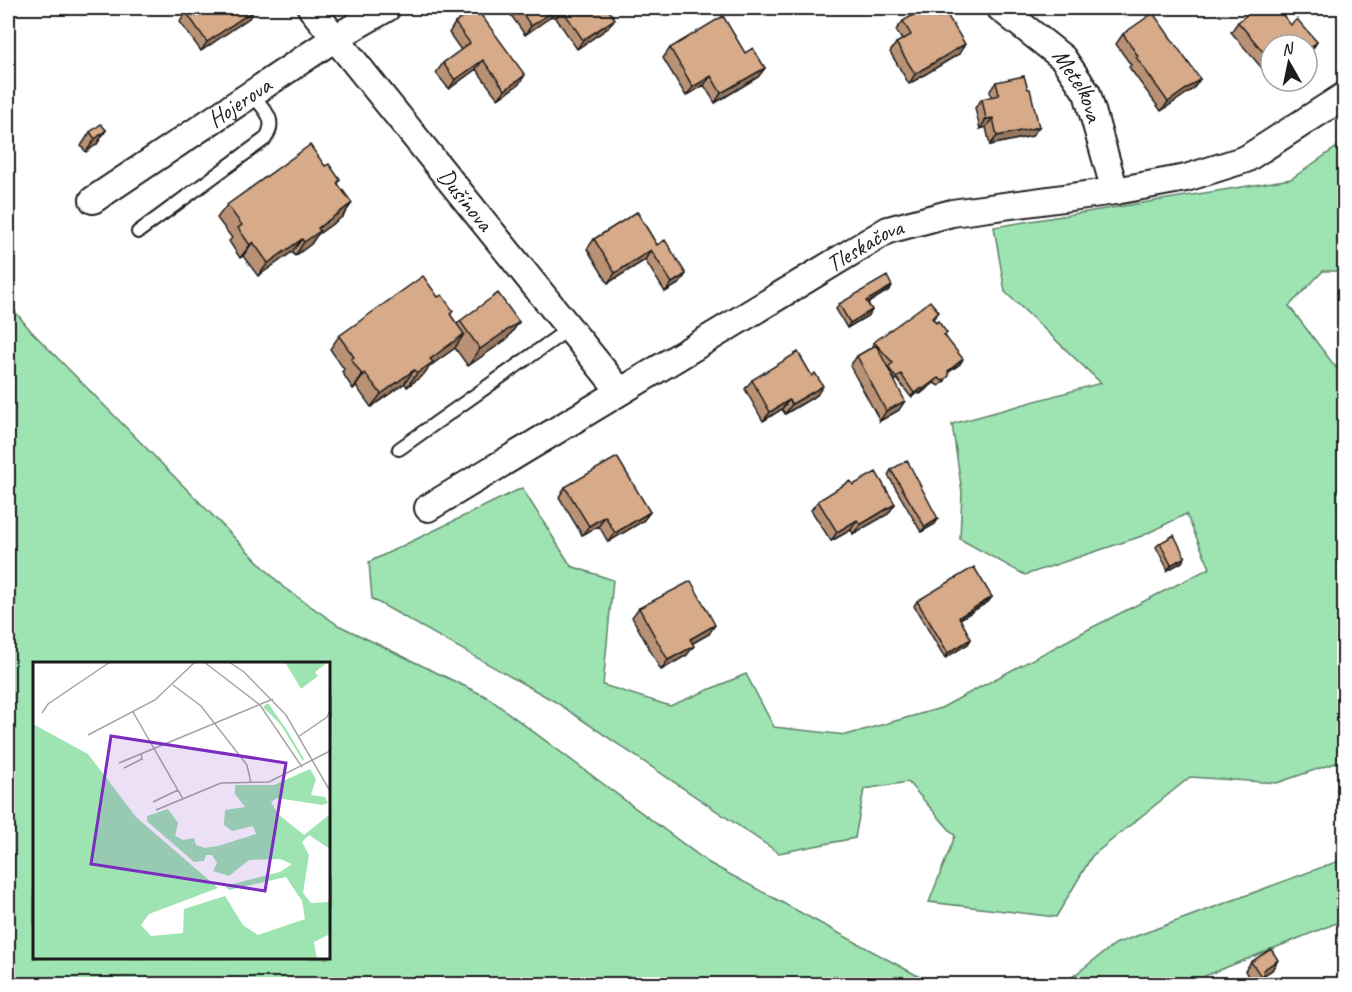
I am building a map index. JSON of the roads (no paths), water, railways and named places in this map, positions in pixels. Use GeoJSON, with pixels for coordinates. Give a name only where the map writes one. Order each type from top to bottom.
{"type":"FeatureCollection","features":[{"type":"Feature","properties":{"kind":"street","name":"Dušínova"},"geometry":{"type":"LineString","coordinates":[[311,8],[620,391]]}},
{"type":"Feature","properties":{"kind":"street","name":"Hojerova"},"geometry":{"type":"LineString","coordinates":[[93,200],[335,38],[387,8]]}},
{"type":"Feature","properties":{"kind":"street","name":"Metelkova"},"geometry":{"type":"LineString","coordinates":[[1000,8],[1063,58],[1087,93],[1115,191]]}},
{"type":"Feature","properties":{"kind":"street","name":"Tleskačova"},"geometry":{"type":"LineString","coordinates":[[428,508],[888,230],[952,213],[1115,191],[1186,178],[1246,159],[1344,96]]}},
{"type":"Feature","properties":{"kind":"lane"},"geometry":{"type":"LineString","coordinates":[[138,232],[266,139],[272,130],[272,120],[251,93]]}},
{"type":"Feature","properties":{"kind":"lane"},"geometry":{"type":"LineString","coordinates":[[399,449],[570,328]]}}]}
